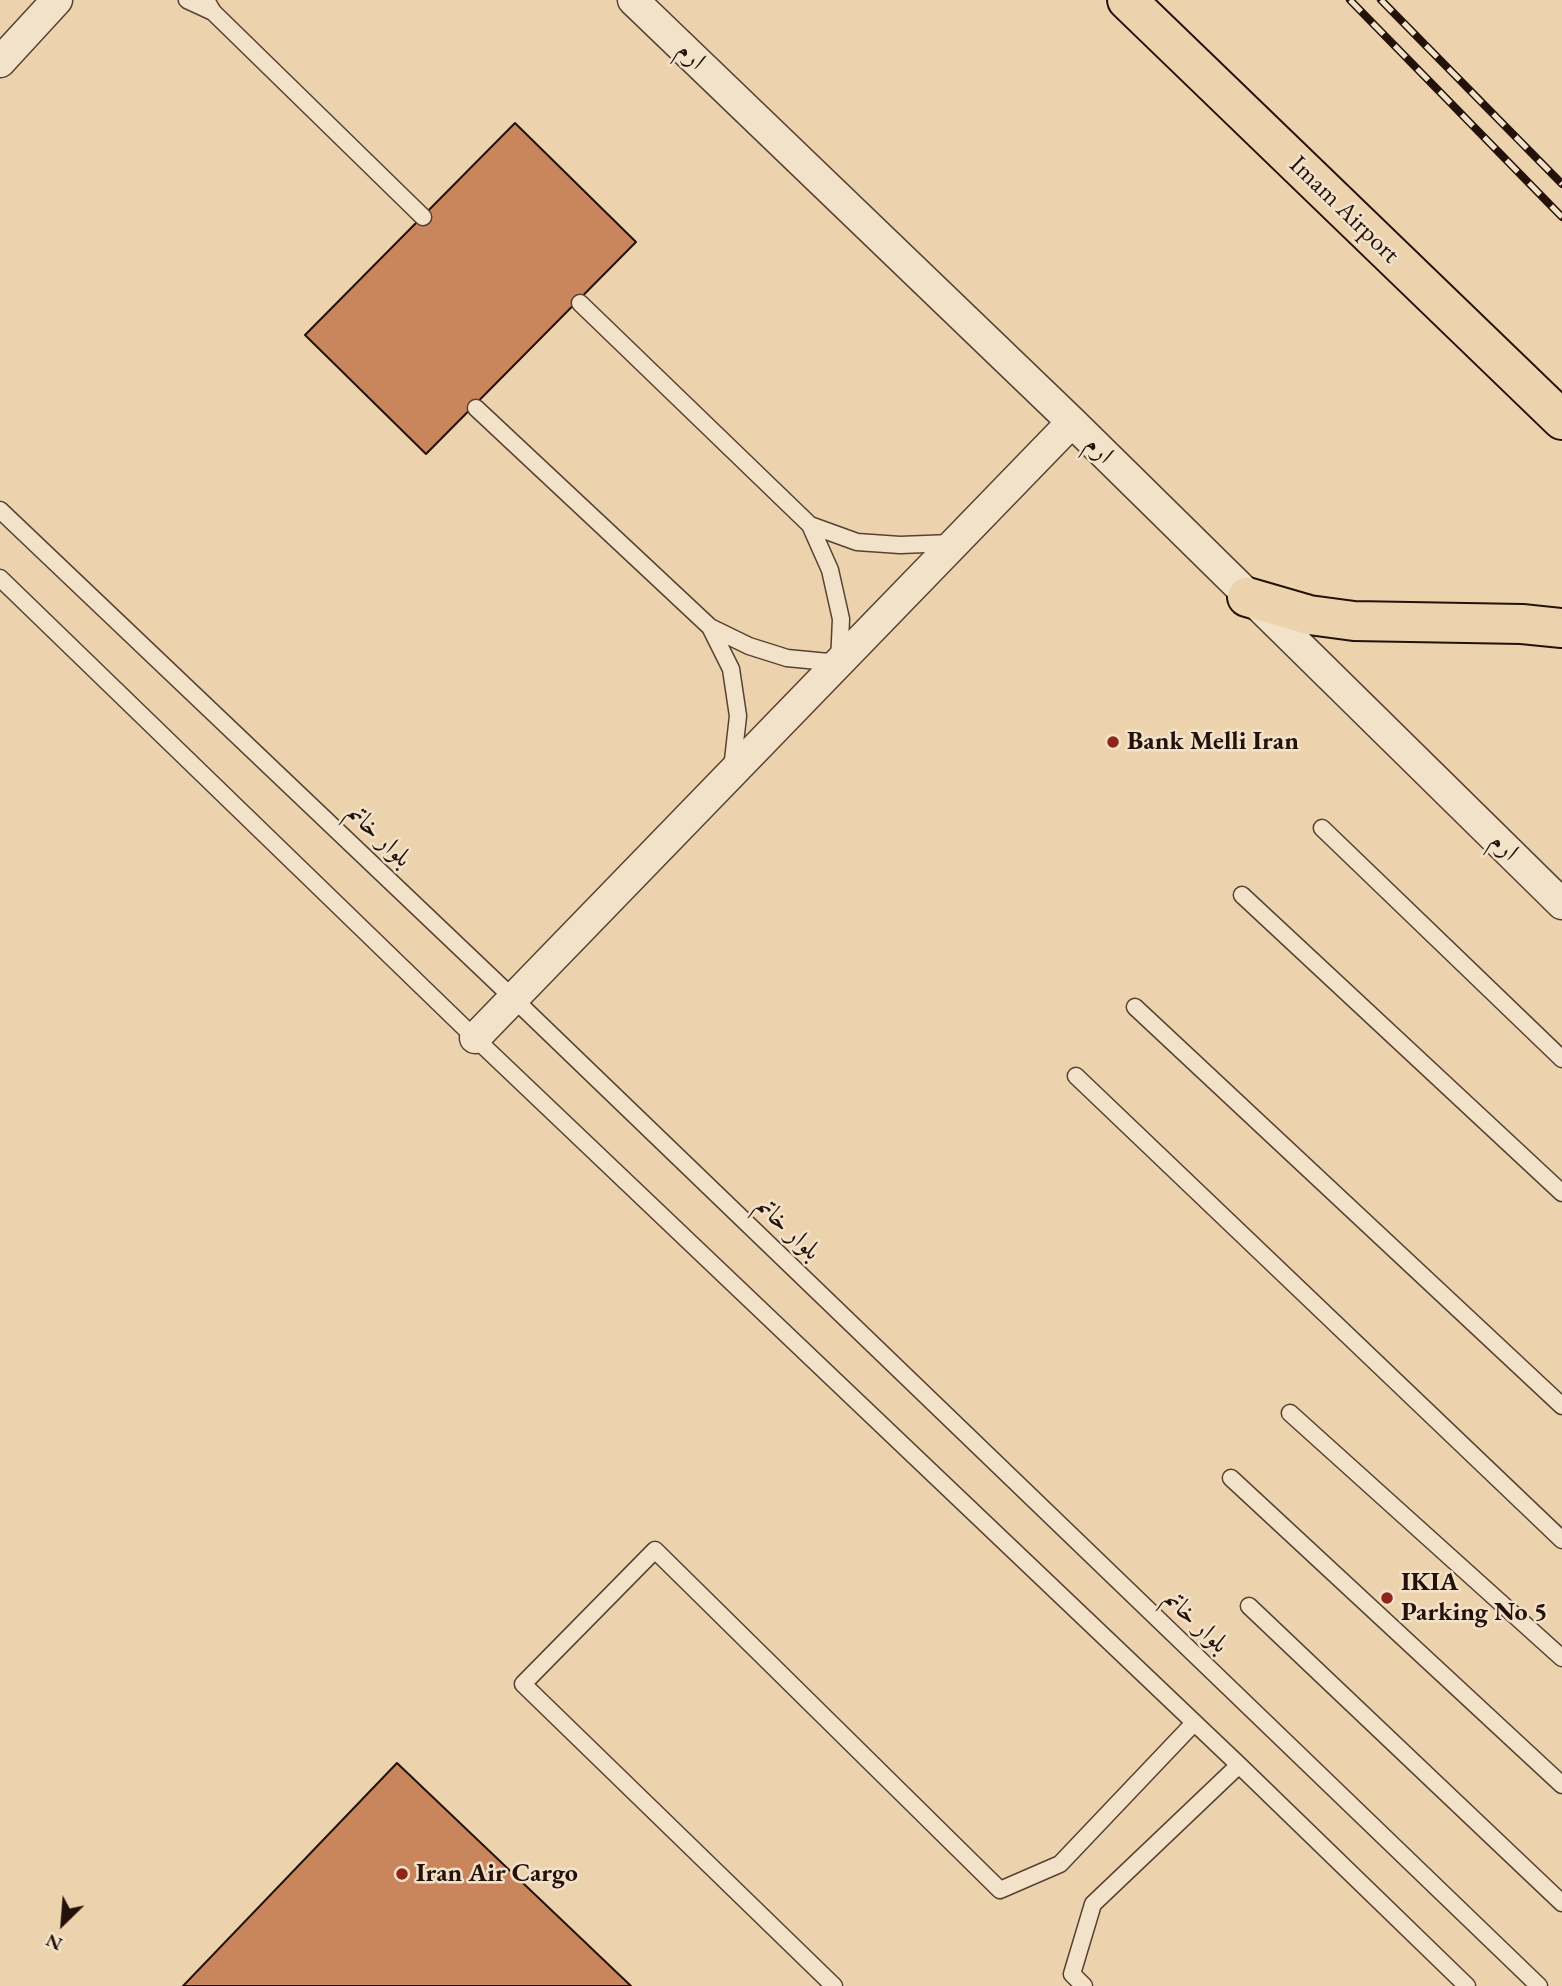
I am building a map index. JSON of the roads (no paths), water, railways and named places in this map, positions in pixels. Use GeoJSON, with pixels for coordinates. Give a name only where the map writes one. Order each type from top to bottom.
{"type":"FeatureCollection","features":[{"type":"Feature","properties":{"kind":"highway","name":"Imam Airport"},"geometry":{"type":"LineString","coordinates":[[1127,0],[1562,420]]}},
{"type":"Feature","properties":{"kind":"highway"},"geometry":{"type":"LineString","coordinates":[[1247,597],[1309,615],[1354,621],[1522,624],[1562,628]]}},
{"type":"Feature","properties":{"kind":"street"},"geometry":{"type":"LineString","coordinates":[[0,62],[57,0]]}},
{"type":"Feature","properties":{"kind":"street","name":"ارم"},"geometry":{"type":"LineString","coordinates":[[633,0],[1072,422],[1562,904]]}},
{"type":"Feature","properties":{"kind":"street"},"geometry":{"type":"LineString","coordinates":[[475,1038],[1072,422]]}},
{"type":"Feature","properties":{"kind":"lane"},"geometry":{"type":"LineString","coordinates":[[187,0],[210,6],[423,217]]}},
{"type":"Feature","properties":{"kind":"lane"},"geometry":{"type":"LineString","coordinates":[[476,408],[709,627],[749,646],[787,658],[839,663],[841,619],[831,570],[810,524],[580,303]]}},
{"type":"Feature","properties":{"kind":"lane","name":"بلوار خاتم"},"geometry":{"type":"LineString","coordinates":[[0,510],[513,998],[1539,1986]]}},
{"type":"Feature","properties":{"kind":"lane"},"geometry":{"type":"LineString","coordinates":[[810,524],[857,542],[900,545],[955,543]]}},
{"type":"Feature","properties":{"kind":"lane"},"geometry":{"type":"LineString","coordinates":[[0,578],[475,1038],[1239,1765],[1467,1986]]}},
{"type":"Feature","properties":{"kind":"lane"},"geometry":{"type":"LineString","coordinates":[[709,627],[731,669],[738,716],[732,773]]}},
{"type":"Feature","properties":{"kind":"lane"},"geometry":{"type":"LineString","coordinates":[[1322,828],[1562,1059]]}},
{"type":"Feature","properties":{"kind":"lane"},"geometry":{"type":"LineString","coordinates":[[1242,895],[1562,1193]]}},
{"type":"Feature","properties":{"kind":"lane"},"geometry":{"type":"LineString","coordinates":[[1135,1007],[1562,1405]]}},
{"type":"Feature","properties":{"kind":"lane"},"geometry":{"type":"LineString","coordinates":[[1076,1076],[1562,1540]]}},
{"type":"Feature","properties":{"kind":"lane"},"geometry":{"type":"LineString","coordinates":[[1290,1413],[1562,1658]]}},
{"type":"Feature","properties":{"kind":"lane"},"geometry":{"type":"LineString","coordinates":[[1231,1478],[1562,1785]]}},
{"type":"Feature","properties":{"kind":"lane"},"geometry":{"type":"LineString","coordinates":[[834,1986],[523,1684],[655,1550],[1000,1890],[1060,1864],[1194,1723]]}},
{"type":"Feature","properties":{"kind":"lane"},"geometry":{"type":"LineString","coordinates":[[1249,1606],[1562,1903]]}},
{"type":"Feature","properties":{"kind":"lane"},"geometry":{"type":"LineString","coordinates":[[1084,1986],[1072,1974],[1093,1904],[1239,1765]]}},
{"type":"Feature","properties":{"kind":"railway"},"geometry":{"type":"LineString","coordinates":[[1350,0],[1562,217]]}},
{"type":"Feature","properties":{"kind":"railway"},"geometry":{"type":"LineString","coordinates":[[1381,0],[1562,184]]}},
{"type":"Feature","properties":{"kind":"place","name":"Bank Melli Iran"},"geometry":{"type":"Point","coordinates":[1113,742]}},
{"type":"Feature","properties":{"kind":"place","name":"IKIA Parking No 5"},"geometry":{"type":"Point","coordinates":[1387,1598]}},
{"type":"Feature","properties":{"kind":"place","name":"Iran Air Cargo"},"geometry":{"type":"Point","coordinates":[402,1874]}}]}
